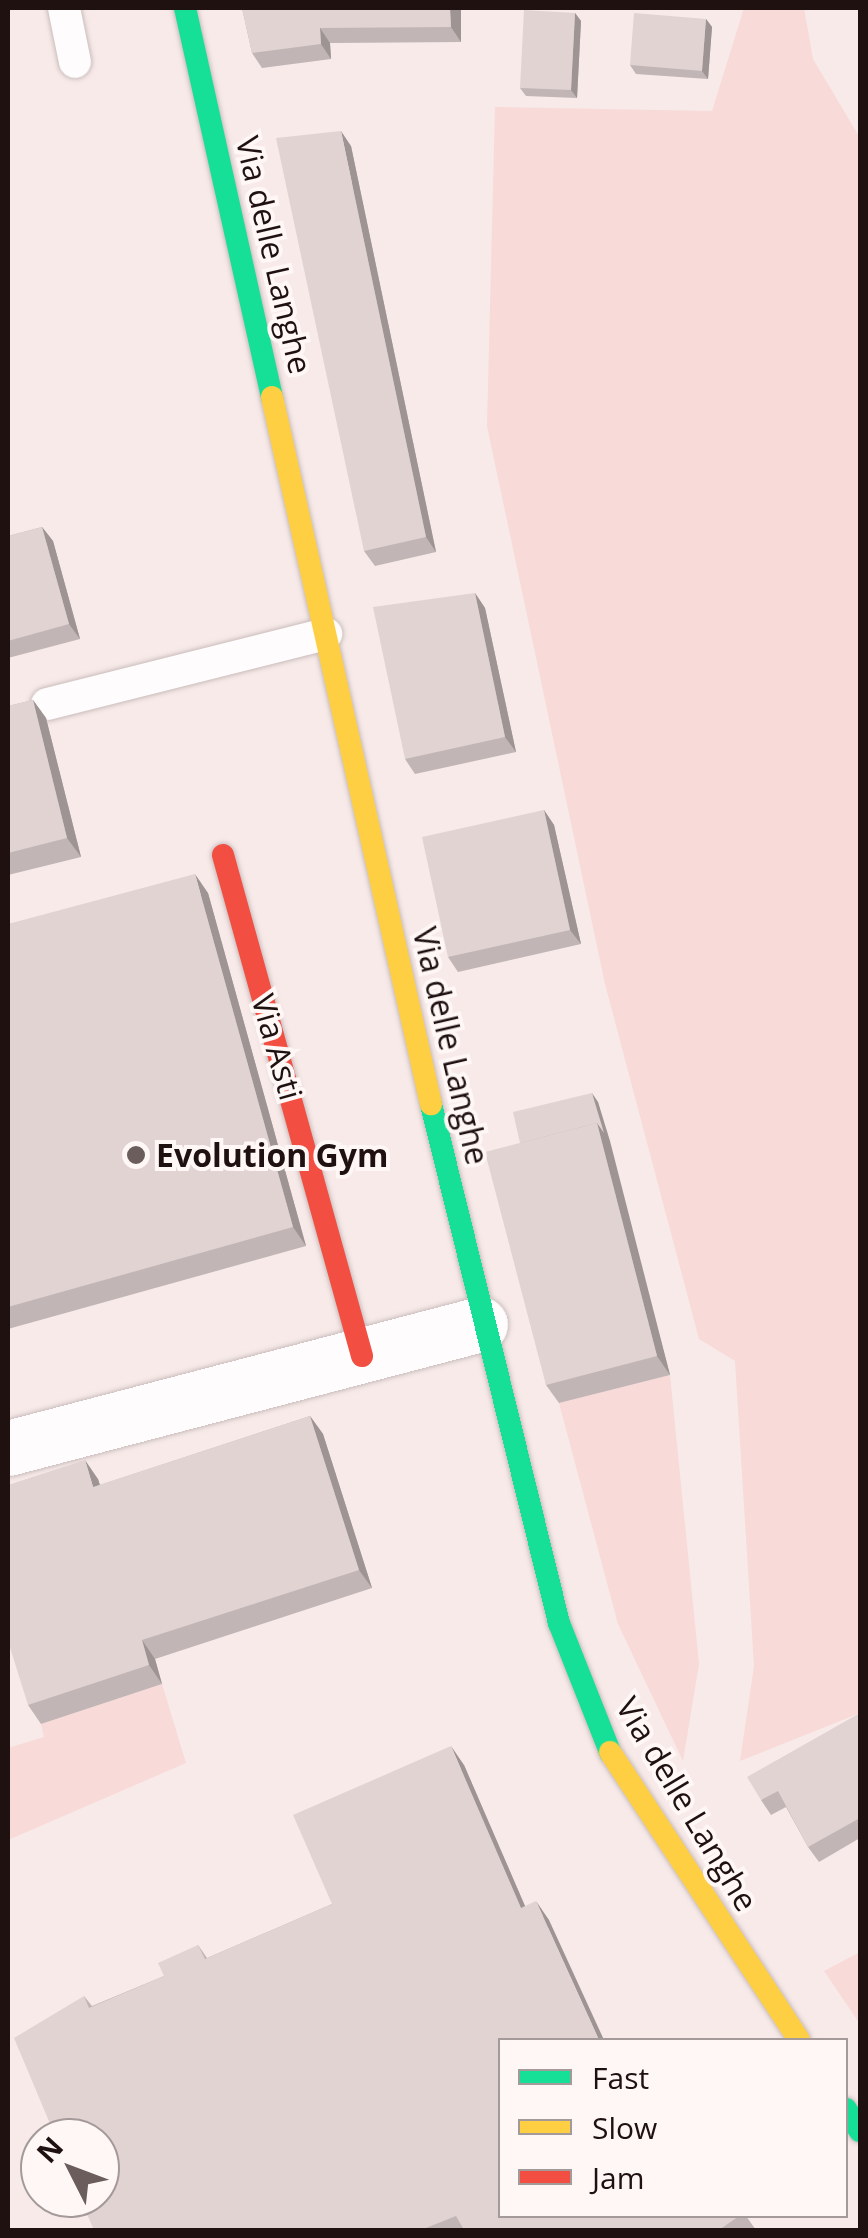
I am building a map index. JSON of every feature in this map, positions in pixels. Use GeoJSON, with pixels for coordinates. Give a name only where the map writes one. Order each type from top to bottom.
{"type":"FeatureCollection","features":[{"type":"Feature","properties":{"kind":"main road","name":"Via delle Langhe"},"geometry":{"type":"LineString","coordinates":[[185,8],[480,1324],[581,1686],[648,1816],[798,2038]]}},
{"type":"Feature","properties":{"kind":"main road","name":"Via Asti"},"geometry":{"type":"LineString","coordinates":[[223,855],[362,1356]]}},
{"type":"Feature","properties":{"kind":"street"},"geometry":{"type":"LineString","coordinates":[[8,1448],[480,1324]]}},
{"type":"Feature","properties":{"kind":"lane"},"geometry":{"type":"LineString","coordinates":[[64,8],[75,62]]}},
{"type":"Feature","properties":{"kind":"lane"},"geometry":{"type":"LineString","coordinates":[[47,704],[326,634]]}},
{"type":"Feature","properties":{"kind":"shaded area"},"geometry":{"type":"Polygon","coordinates":[[[744,8],[804,8],[813,59],[860,138],[860,1713],[740,1761],[754,1666],[735,1361],[699,1339],[605,984],[487,426],[495,107],[712,111],[744,8]]]}},
{"type":"Feature","properties":{"kind":"shaded area"},"geometry":{"type":"Polygon","coordinates":[[[670,1375],[699,1664],[683,1761],[618,1624],[559,1403],[670,1375]]]}},
{"type":"Feature","properties":{"kind":"shaded area"},"geometry":{"type":"Polygon","coordinates":[[[162,1684],[186,1763],[8,1840],[8,1748],[44,1737],[41,1724],[162,1684]]]}},
{"type":"Feature","properties":{"kind":"shaded area"},"geometry":{"type":"Polygon","coordinates":[[[860,1952],[860,2024],[824,1971],[860,1952]]]}},
{"type":"Feature","properties":{"kind":"building"},"geometry":{"type":"Polygon","coordinates":[[[242,8],[450,8],[451,27],[320,28],[321,44],[252,53],[242,8]]]}},
{"type":"Feature","properties":{"kind":"building"},"geometry":{"type":"Polygon","coordinates":[[[524,10],[575,13],[571,90],[520,88],[524,10]]]}},
{"type":"Feature","properties":{"kind":"building"},"geometry":{"type":"Polygon","coordinates":[[[634,13],[706,19],[702,71],[630,65],[634,13]]]}},
{"type":"Feature","properties":{"kind":"building"},"geometry":{"type":"Polygon","coordinates":[[[341,131],[426,537],[364,551],[276,138],[341,131]]]}},
{"type":"Feature","properties":{"kind":"building"},"geometry":{"type":"Polygon","coordinates":[[[42,527],[69,624],[8,641],[8,536],[42,527]]]}},
{"type":"Feature","properties":{"kind":"building"},"geometry":{"type":"Polygon","coordinates":[[[475,593],[505,737],[405,759],[373,607],[475,593]]]}},
{"type":"Feature","properties":{"kind":"building"},"geometry":{"type":"Polygon","coordinates":[[[33,700],[67,838],[8,853],[8,706],[33,700]]]}},
{"type":"Feature","properties":{"kind":"building"},"geometry":{"type":"Polygon","coordinates":[[[544,810],[570,930],[448,957],[422,837],[544,810]]]}},
{"type":"Feature","properties":{"kind":"building"},"geometry":{"type":"Polygon","coordinates":[[[195,874],[293,1227],[8,1307],[8,924],[195,874]]]}},
{"type":"Feature","properties":{"kind":"building"},"geometry":{"type":"Polygon","coordinates":[[[592,1093],[604,1133],[597,1123],[520,1143],[513,1112],[592,1093]]]}},
{"type":"Feature","properties":{"kind":"building"},"geometry":{"type":"Polygon","coordinates":[[[597,1123],[657,1356],[546,1385],[485,1152],[597,1123]]]}},
{"type":"Feature","properties":{"kind":"building"},"geometry":{"type":"Polygon","coordinates":[[[310,1416],[359,1570],[142,1640],[149,1665],[28,1705],[8,1641],[8,1485],[85,1460],[93,1487],[310,1416]]]}},
{"type":"Feature","properties":{"kind":"building"},"geometry":{"type":"Polygon","coordinates":[[[860,1713],[860,1818],[808,1847],[778,1791],[761,1800],[747,1777],[860,1713]]]}},
{"type":"Feature","properties":{"kind":"building"},"geometry":{"type":"Polygon","coordinates":[[[451,1746],[521,1908],[536,1901],[598,2038],[498,2038],[498,2218],[736,2218],[719,2230],[464,2230],[456,2216],[421,2230],[94,2230],[89,2218],[120,2218],[120,2118],[48,2118],[14,2038],[84,1996],[89,2008],[164,1976],[158,1963],[198,1945],[205,1959],[332,1904],[293,1815],[451,1746]]]}},
{"type":"Feature","properties":{"kind":"traffic: fast"},"geometry":{"type":"LineString","coordinates":[[185,8],[272,397]]}},
{"type":"Feature","properties":{"kind":"traffic: fast"},"geometry":{"type":"LineString","coordinates":[[431,1104],[559,1623],[610,1752]]}},
{"type":"Feature","properties":{"kind":"traffic: fast"},"geometry":{"type":"LineString","coordinates":[[848,2112],[860,2131]]}},
{"type":"Feature","properties":{"kind":"traffic: slow"},"geometry":{"type":"LineString","coordinates":[[272,397],[431,1104]]}},
{"type":"Feature","properties":{"kind":"traffic: slow"},"geometry":{"type":"LineString","coordinates":[[610,1752],[798,2038]]}},
{"type":"Feature","properties":{"kind":"traffic: jam"},"geometry":{"type":"LineString","coordinates":[[223,855],[362,1356]]}},
{"type":"Feature","properties":{"kind":"place","name":"Evolution Gym"},"geometry":{"type":"Point","coordinates":[136,1155]}}]}
